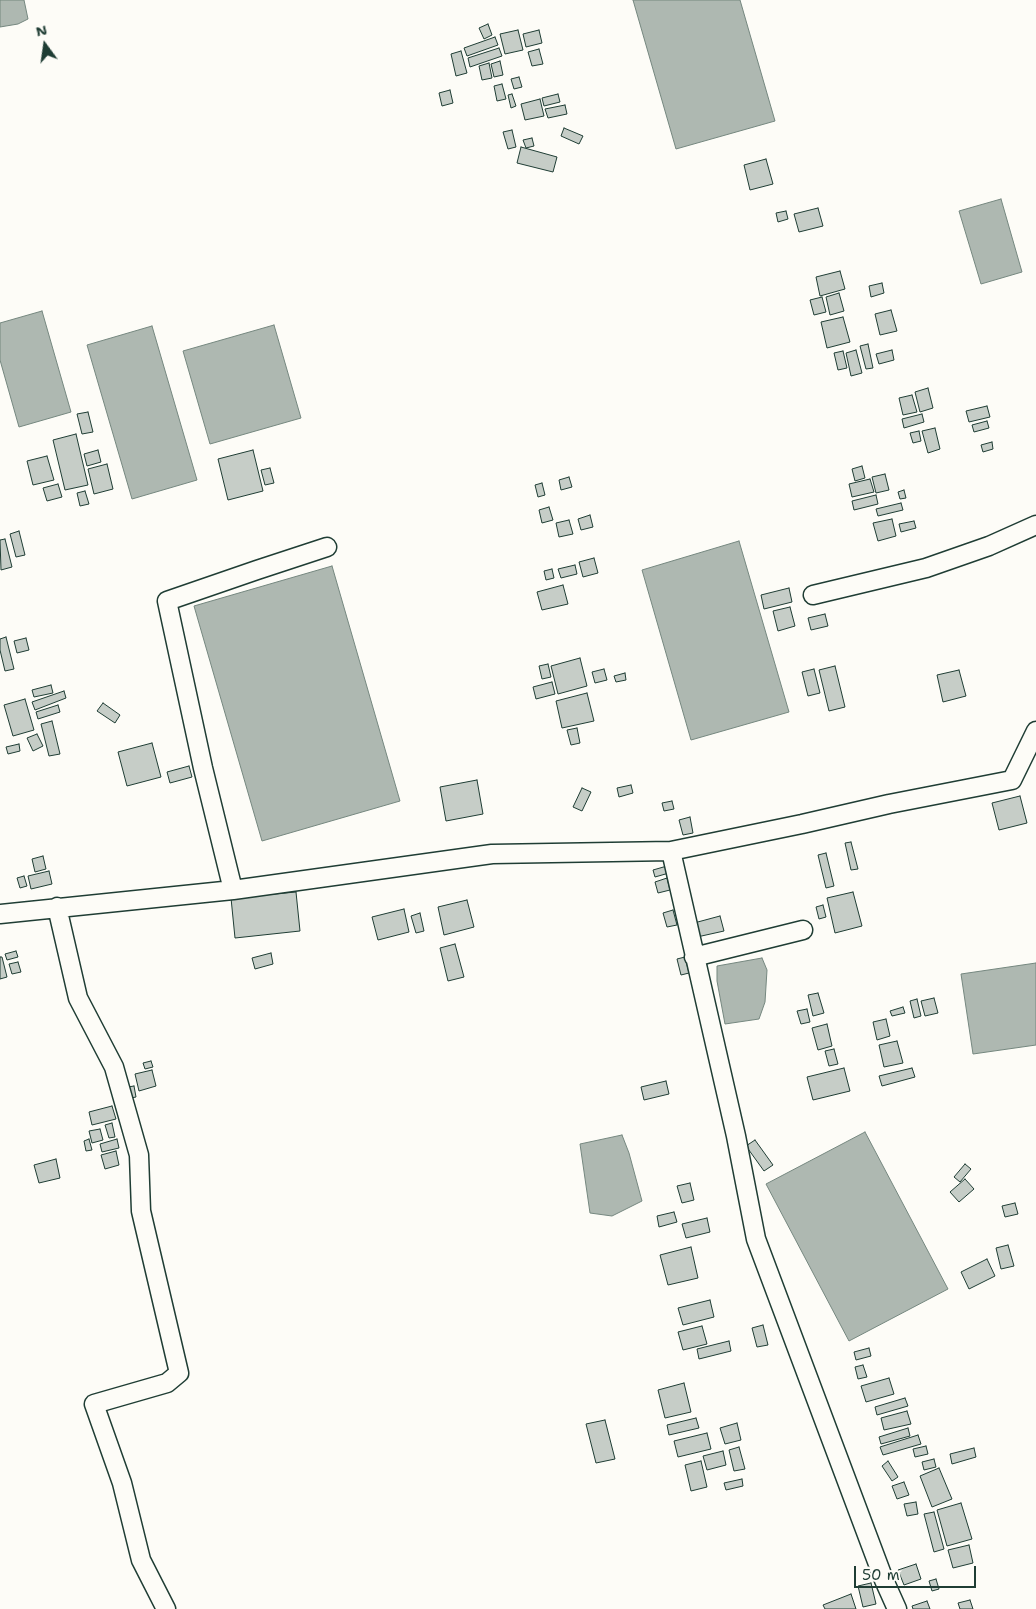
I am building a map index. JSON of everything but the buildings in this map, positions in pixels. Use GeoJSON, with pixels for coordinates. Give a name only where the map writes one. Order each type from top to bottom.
{"type":"FeatureCollection","features":[{"type":"Feature","properties":{"kind":"street"},"geometry":{"type":"LineString","coordinates":[[814,595],[926,568],[988,546],[1036,525]]}},
{"type":"Feature","properties":{"kind":"street"},"geometry":{"type":"LineString","coordinates":[[233,890],[203,768],[167,601],[327,547]]}},
{"type":"Feature","properties":{"kind":"street"},"geometry":{"type":"LineString","coordinates":[[0,914],[233,890],[492,854],[671,850],[1012,780],[1036,731]]}},
{"type":"Feature","properties":{"kind":"street"},"geometry":{"type":"LineString","coordinates":[[671,850],[736,1136],[756,1239],[884,1580],[898,1609]]}},
{"type":"Feature","properties":{"kind":"street"},"geometry":{"type":"LineString","coordinates":[[57,907],[78,998],[114,1068],[139,1155],[141,1211],[179,1373],[167,1383],[94,1404],[122,1483],[141,1560],[166,1609]]}},
{"type":"Feature","properties":{"kind":"street"},"geometry":{"type":"LineString","coordinates":[[694,957],[803,930]]}},
{"type":"Feature","properties":{"kind":"shaded area"},"geometry":{"type":"Polygon","coordinates":[[[0,0],[24,0],[28,19],[18,24],[0,27],[0,0]]]}},
{"type":"Feature","properties":{"kind":"shaded area"},"geometry":{"type":"Polygon","coordinates":[[[633,0],[740,0],[775,121],[676,149],[633,0]]]}},
{"type":"Feature","properties":{"kind":"shaded area"},"geometry":{"type":"Polygon","coordinates":[[[1001,199],[1022,272],[981,284],[959,211],[1001,199]]]}},
{"type":"Feature","properties":{"kind":"shaded area"},"geometry":{"type":"Polygon","coordinates":[[[42,311],[71,412],[19,427],[0,360],[0,323],[42,311]]]}},
{"type":"Feature","properties":{"kind":"shaded area"},"geometry":{"type":"Polygon","coordinates":[[[274,325],[301,418],[210,444],[183,351],[274,325]]]}},
{"type":"Feature","properties":{"kind":"shaded area"},"geometry":{"type":"Polygon","coordinates":[[[152,326],[197,480],[132,499],[87,345],[152,326]]]}},
{"type":"Feature","properties":{"kind":"shaded area"},"geometry":{"type":"Polygon","coordinates":[[[739,541],[789,712],[691,740],[642,570],[739,541]]]}},
{"type":"Feature","properties":{"kind":"shaded area"},"geometry":{"type":"Polygon","coordinates":[[[332,566],[400,801],[262,841],[194,606],[332,566]]]}},
{"type":"Feature","properties":{"kind":"shaded area"},"geometry":{"type":"Polygon","coordinates":[[[762,958],[767,970],[765,1002],[759,1019],[725,1024],[717,981],[717,966],[762,958]]]}},
{"type":"Feature","properties":{"kind":"shaded area"},"geometry":{"type":"Polygon","coordinates":[[[1036,963],[1036,1045],[973,1054],[961,974],[1036,963]]]}},
{"type":"Feature","properties":{"kind":"shaded area"},"geometry":{"type":"Polygon","coordinates":[[[865,1132],[948,1289],[849,1341],[766,1184],[865,1132]]]}},
{"type":"Feature","properties":{"kind":"shaded area"},"geometry":{"type":"Polygon","coordinates":[[[622,1135],[642,1201],[612,1216],[590,1213],[580,1144],[622,1135]]]}}]}
